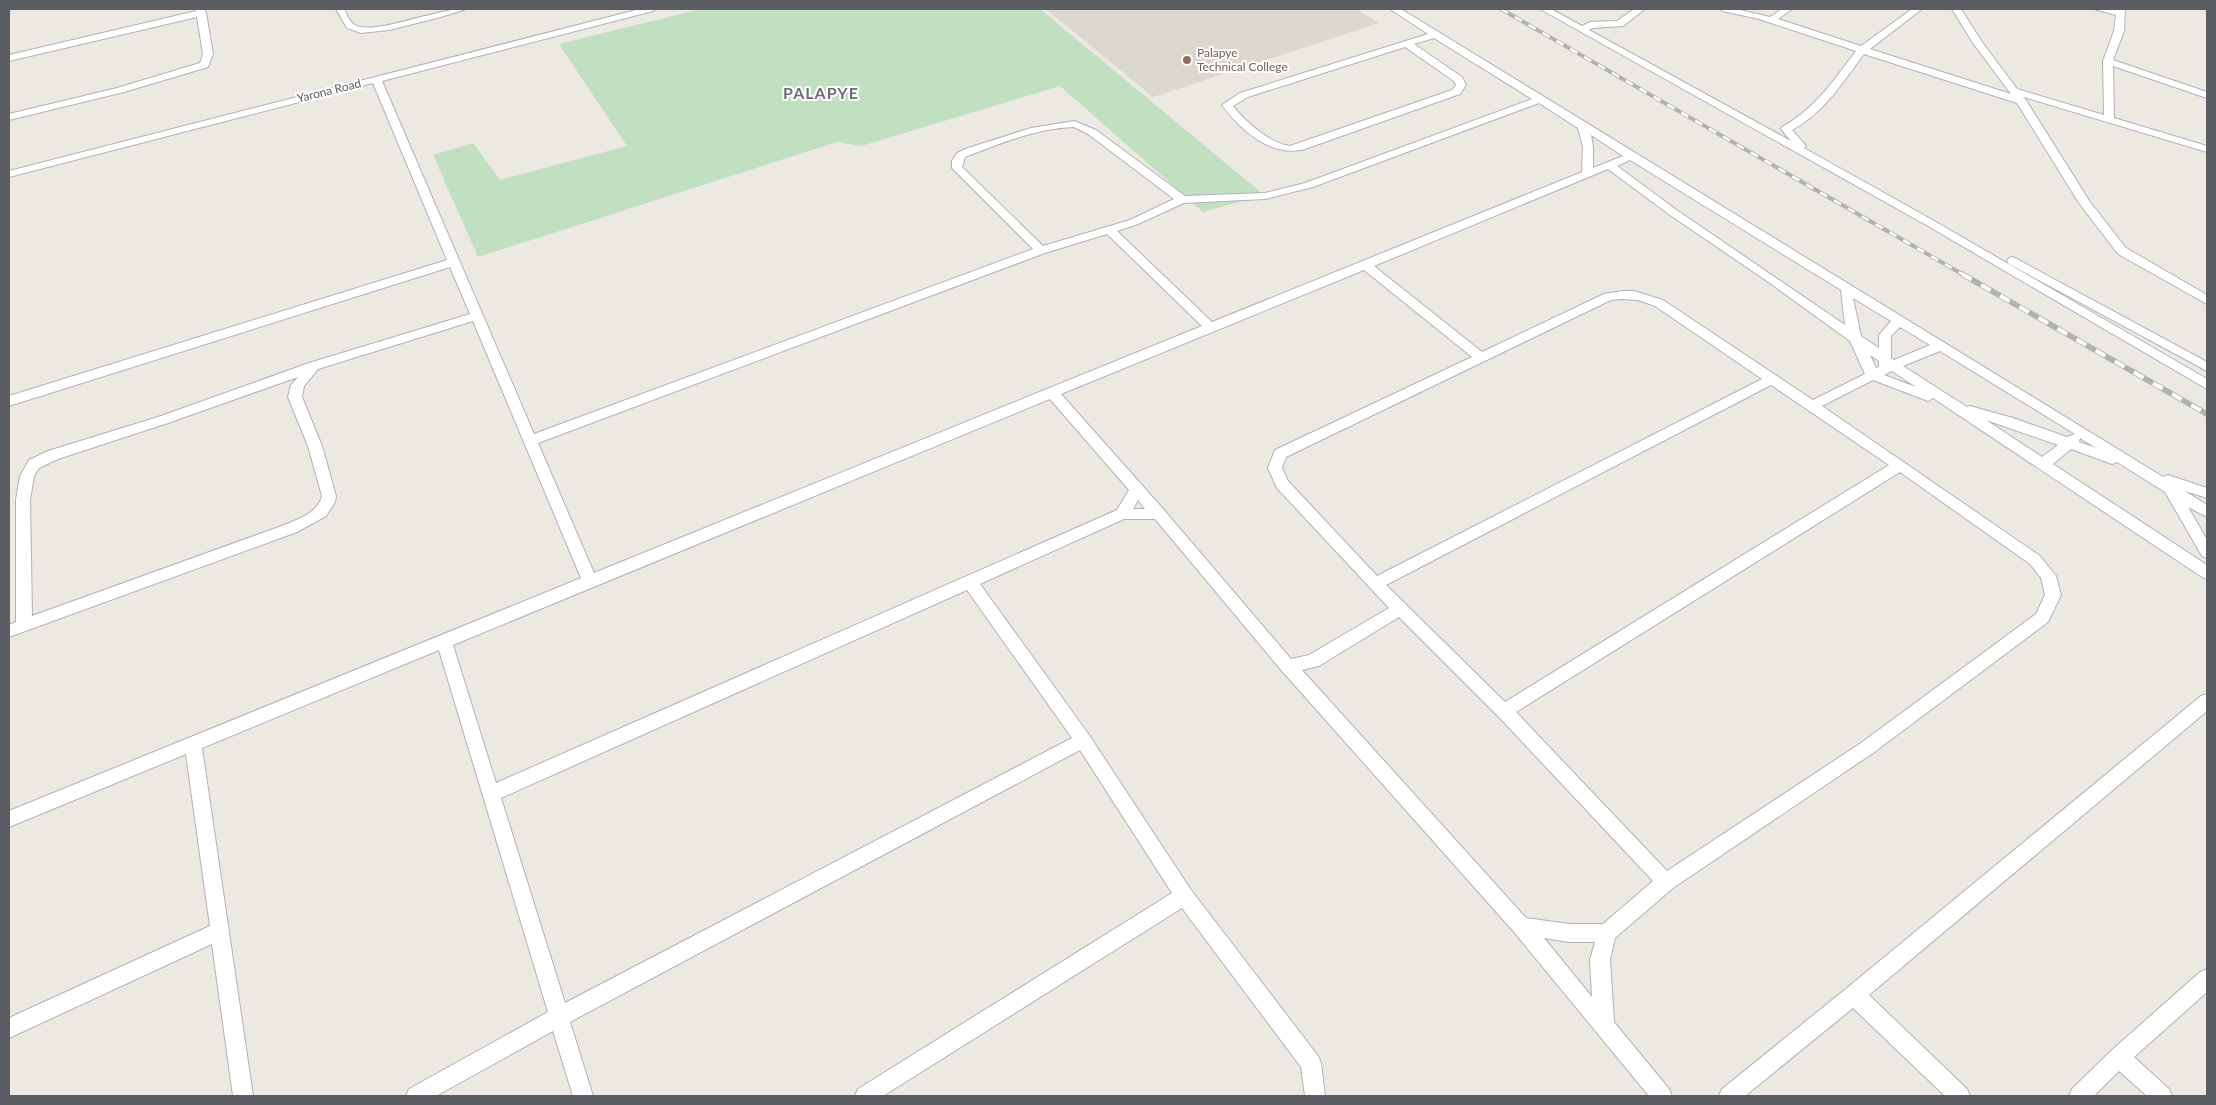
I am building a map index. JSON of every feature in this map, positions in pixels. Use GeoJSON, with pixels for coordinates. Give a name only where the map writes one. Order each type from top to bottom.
{"type":"FeatureCollection","features":[{"type":"Feature","properties":{"kind":"street"},"geometry":{"type":"LineString","coordinates":[[340,9],[346,22],[354,28],[361,29],[397,25],[461,9]]}},
{"type":"Feature","properties":{"kind":"street","name":"Yarona Road"},"geometry":{"type":"LineString","coordinates":[[9,174],[376,79],[617,13],[650,9]]}},
{"type":"Feature","properties":{"kind":"street"},"geometry":{"type":"LineString","coordinates":[[1395,9],[2083,433],[2207,512]]}},
{"type":"Feature","properties":{"kind":"street"},"geometry":{"type":"LineString","coordinates":[[1545,9],[1932,224],[2207,385]]}},
{"type":"Feature","properties":{"kind":"street"},"geometry":{"type":"LineString","coordinates":[[1584,30],[1590,25],[1620,24],[1628,16],[1640,9]]}},
{"type":"Feature","properties":{"kind":"street"},"geometry":{"type":"LineString","coordinates":[[1725,9],[1771,20],[2021,101]]}},
{"type":"Feature","properties":{"kind":"street"},"geometry":{"type":"LineString","coordinates":[[1771,20],[1788,9]]}},
{"type":"Feature","properties":{"kind":"street"},"geometry":{"type":"LineString","coordinates":[[1815,159],[1786,129],[1803,120],[1825,99],[1862,50],[1918,9]]}},
{"type":"Feature","properties":{"kind":"street"},"geometry":{"type":"LineString","coordinates":[[1957,9],[1978,43],[2021,101],[2084,204],[2122,251],[2207,300]]}},
{"type":"Feature","properties":{"kind":"street"},"geometry":{"type":"LineString","coordinates":[[2099,9],[2120,11],[2118,31],[2108,61],[2109,120]]}},
{"type":"Feature","properties":{"kind":"street"},"geometry":{"type":"LineString","coordinates":[[9,58],[200,11],[208,54],[204,65],[120,90],[9,118]]}},
{"type":"Feature","properties":{"kind":"street"},"geometry":{"type":"LineString","coordinates":[[1406,43],[1458,79],[1460,85],[1456,92],[1310,144],[1289,149],[1267,140],[1237,117],[1227,105],[1231,101],[1244,96],[1406,43],[1436,34]]}},
{"type":"Feature","properties":{"kind":"street"},"geometry":{"type":"LineString","coordinates":[[2108,61],[2207,95]]}},
{"type":"Feature","properties":{"kind":"street"},"geometry":{"type":"LineString","coordinates":[[376,79],[590,582]]}},
{"type":"Feature","properties":{"kind":"street"},"geometry":{"type":"LineString","coordinates":[[2013,91],[2207,149]]}},
{"type":"Feature","properties":{"kind":"street"},"geometry":{"type":"LineString","coordinates":[[530,441],[1041,250],[1160,212],[1182,200],[1265,196],[1282,193],[1309,185],[1540,99]]}},
{"type":"Feature","properties":{"kind":"street"},"geometry":{"type":"LineString","coordinates":[[1041,250],[957,168],[957,161],[961,155],[1004,140],[1066,124],[1078,124],[1092,132],[1182,200]]}},
{"type":"Feature","properties":{"kind":"street"},"geometry":{"type":"LineString","coordinates":[[1583,126],[1588,147],[1603,171],[1856,339],[1887,364],[1957,407],[2207,573]]}},
{"type":"Feature","properties":{"kind":"street"},"geometry":{"type":"LineString","coordinates":[[9,818],[1366,264],[1603,171],[1631,156]]}},
{"type":"Feature","properties":{"kind":"street"},"geometry":{"type":"LineString","coordinates":[[1603,171],[1675,183]]}},
{"type":"Feature","properties":{"kind":"street"},"geometry":{"type":"LineString","coordinates":[[1932,224],[1967,237],[2207,367]]}},
{"type":"Feature","properties":{"kind":"street"},"geometry":{"type":"LineString","coordinates":[[1108,229],[1211,328]]}},
{"type":"Feature","properties":{"kind":"street"},"geometry":{"type":"LineString","coordinates":[[9,401],[454,262]]}},
{"type":"Feature","properties":{"kind":"street"},"geometry":{"type":"LineString","coordinates":[[1998,263],[2018,264]]}},
{"type":"Feature","properties":{"kind":"street"},"geometry":{"type":"LineString","coordinates":[[1366,264],[1480,357]]}},
{"type":"Feature","properties":{"kind":"street"},"geometry":{"type":"LineString","coordinates":[[1847,289],[1848,310],[1856,339],[1869,361],[1872,375]]}},
{"type":"Feature","properties":{"kind":"street"},"geometry":{"type":"LineString","coordinates":[[1604,1026],[1600,960],[1607,933],[1666,882],[1867,748],[2042,618],[2053,595],[2048,576],[2035,560],[1900,465],[1659,303],[1635,293],[1622,293],[1608,297],[1480,357],[1280,454],[1275,468],[1282,484],[1375,584],[1504,711],[1666,882]]}},
{"type":"Feature","properties":{"kind":"street"},"geometry":{"type":"LineString","coordinates":[[24,625],[23,500],[27,476],[34,464],[46,458],[163,420],[314,366],[477,316]]}},
{"type":"Feature","properties":{"kind":"street"},"geometry":{"type":"LineString","coordinates":[[1887,364],[1885,335],[1899,320]]}},
{"type":"Feature","properties":{"kind":"street"},"geometry":{"type":"LineString","coordinates":[[1812,406],[1872,375],[1887,364],[1940,346]]}},
{"type":"Feature","properties":{"kind":"street"},"geometry":{"type":"LineString","coordinates":[[9,631],[181,570],[292,528],[320,512],[329,501],[329,496],[315,446],[295,397],[298,385],[314,366]]}},
{"type":"Feature","properties":{"kind":"street"},"geometry":{"type":"LineString","coordinates":[[1872,375],[1957,407],[2008,421],[2207,494]]}},
{"type":"Feature","properties":{"kind":"street"},"geometry":{"type":"LineString","coordinates":[[1375,584],[1772,379]]}},
{"type":"Feature","properties":{"kind":"street"},"geometry":{"type":"LineString","coordinates":[[1052,393],[1159,514],[1288,666],[1521,926],[1662,1096]]}},
{"type":"Feature","properties":{"kind":"street"},"geometry":{"type":"LineString","coordinates":[[2042,465],[2083,433]]}},
{"type":"Feature","properties":{"kind":"street"},"geometry":{"type":"LineString","coordinates":[[1504,711],[1900,465]]}},
{"type":"Feature","properties":{"kind":"street"},"geometry":{"type":"LineString","coordinates":[[2168,488],[2207,552]]}},
{"type":"Feature","properties":{"kind":"street"},"geometry":{"type":"LineString","coordinates":[[1122,514],[1137,489]]}},
{"type":"Feature","properties":{"kind":"street"},"geometry":{"type":"LineString","coordinates":[[491,794],[1122,514],[1159,514]]}},
{"type":"Feature","properties":{"kind":"street"},"geometry":{"type":"LineString","coordinates":[[970,582],[1083,740],[1184,896],[1312,1063],[1314,1096]]}},
{"type":"Feature","properties":{"kind":"street"},"geometry":{"type":"LineString","coordinates":[[1288,666],[1313,661],[1400,609]]}},
{"type":"Feature","properties":{"kind":"street"},"geometry":{"type":"LineString","coordinates":[[444,641],[583,1096]]}},
{"type":"Feature","properties":{"kind":"street"},"geometry":{"type":"LineString","coordinates":[[1729,1096],[1854,995],[2207,701]]}},
{"type":"Feature","properties":{"kind":"street"},"geometry":{"type":"LineString","coordinates":[[416,1096],[560,1017],[1083,740]]}},
{"type":"Feature","properties":{"kind":"street"},"geometry":{"type":"LineString","coordinates":[[193,743],[243,1096]]}},
{"type":"Feature","properties":{"kind":"street"},"geometry":{"type":"LineString","coordinates":[[865,1096],[1184,896]]}},
{"type":"Feature","properties":{"kind":"street"},"geometry":{"type":"LineString","coordinates":[[1521,926],[1569,933],[1607,933]]}},
{"type":"Feature","properties":{"kind":"street"},"geometry":{"type":"LineString","coordinates":[[9,1028],[220,931]]}},
{"type":"Feature","properties":{"kind":"street"},"geometry":{"type":"LineString","coordinates":[[2079,1096],[2119,1057],[2207,980]]}},
{"type":"Feature","properties":{"kind":"street"},"geometry":{"type":"LineString","coordinates":[[1854,995],[1960,1096]]}},
{"type":"Feature","properties":{"kind":"street"},"geometry":{"type":"LineString","coordinates":[[2119,1057],[2162,1096]]}},
{"type":"Feature","properties":{"kind":"shaded area","name":"Palapye Technical College"},"geometry":{"type":"Polygon","coordinates":[[[1046,9],[1356,9],[1379,23],[1153,97],[1046,9]]]}},
{"type":"Feature","properties":{"kind":"green space"},"geometry":{"type":"Polygon","coordinates":[[[701,9],[1040,9],[1264,195],[1203,212],[1060,86],[861,146],[837,142],[478,257],[433,155],[473,143],[500,180],[627,146],[559,44],[701,9]]]}},
{"type":"Feature","properties":{"kind":"railway"},"geometry":{"type":"LineString","coordinates":[[1501,9],[1964,275]]}},
{"type":"Feature","properties":{"kind":"railway"},"geometry":{"type":"LineString","coordinates":[[1962,274],[2207,414]]}},
{"type":"Feature","properties":{"kind":"place","name":"Palapye Technical College"},"geometry":{"type":"Point","coordinates":[1187,60]}},
{"type":"Feature","properties":{"kind":"district","name":"PALAPYE"},"geometry":{"type":"Point","coordinates":[821,93]}}]}
